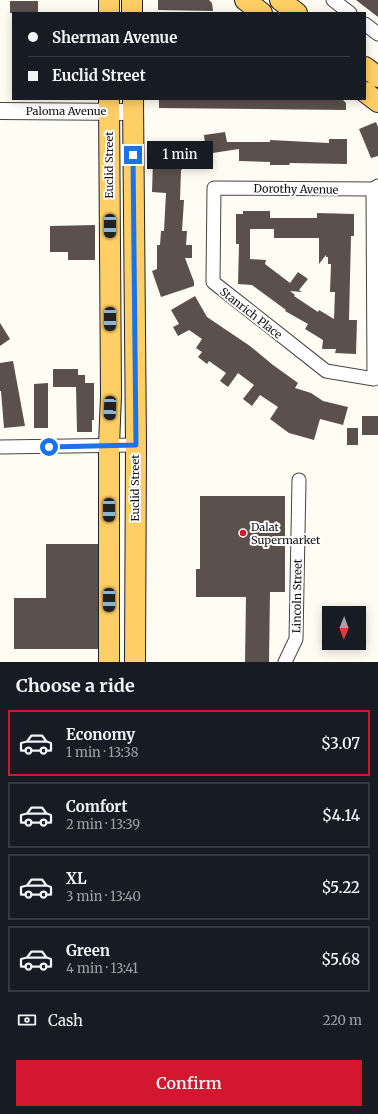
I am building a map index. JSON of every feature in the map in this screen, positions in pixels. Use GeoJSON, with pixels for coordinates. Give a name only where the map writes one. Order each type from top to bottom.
{"type":"FeatureCollection","features":[{"type":"Feature","properties":{"kind":"main road"},"geometry":{"type":"LineString","coordinates":[[109,0],[109,12]]}},
{"type":"Feature","properties":{"kind":"main road"},"geometry":{"type":"LineString","coordinates":[[132,0],[132,12]]}},
{"type":"Feature","properties":{"kind":"main road"},"geometry":{"type":"LineString","coordinates":[[245,0],[261,12]]}},
{"type":"Feature","properties":{"kind":"main road"},"geometry":{"type":"LineString","coordinates":[[280,0],[296,12]]}},
{"type":"Feature","properties":{"kind":"main road"},"geometry":{"type":"LineString","coordinates":[[366,68],[378,77]]}},
{"type":"Feature","properties":{"kind":"main road"},"geometry":{"type":"LineString","coordinates":[[366,93],[378,102]]}},
{"type":"Feature","properties":{"kind":"main road","name":"Euclid Street"},"geometry":{"type":"LineString","coordinates":[[109,105],[111,396],[108,445],[110,662]]}},
{"type":"Feature","properties":{"kind":"main road","name":"Euclid Street"},"geometry":{"type":"LineString","coordinates":[[133,105],[136,445],[135,662]]}},
{"type":"Feature","properties":{"kind":"street"},"geometry":{"type":"LineString","coordinates":[[333,0],[349,12]]}},
{"type":"Feature","properties":{"kind":"street"},"geometry":{"type":"LineString","coordinates":[[366,25],[378,34]]}},
{"type":"Feature","properties":{"kind":"street","name":"Paloma Avenue"},"geometry":{"type":"LineString","coordinates":[[0,111],[133,105]]}},
{"type":"Feature","properties":{"kind":"street","name":"Dorothy Avenue"},"geometry":{"type":"LineString","coordinates":[[214,188],[376,188]]}},
{"type":"Feature","properties":{"kind":"street","name":"Stanrich Place"},"geometry":{"type":"LineString","coordinates":[[214,188],[213,282],[326,371],[374,379],[376,188]]}},
{"type":"Feature","properties":{"kind":"street"},"geometry":{"type":"LineString","coordinates":[[0,447],[136,445]]}},
{"type":"Feature","properties":{"kind":"street","name":"Lincoln Street"},"geometry":{"type":"LineString","coordinates":[[285,662],[296,639],[299,480]]}},
{"type":"Feature","properties":{"kind":"building"},"geometry":{"type":"Polygon","coordinates":[[[158,0],[209,0],[212,3],[213,11],[158,10],[158,0]]]}},
{"type":"Feature","properties":{"kind":"building"},"geometry":{"type":"Polygon","coordinates":[[[356,0],[378,0],[378,17],[356,0]]]}},
{"type":"Feature","properties":{"kind":"building"},"geometry":{"type":"Polygon","coordinates":[[[10,1],[38,1],[38,12],[10,13],[10,1]]]}},
{"type":"Feature","properties":{"kind":"building"},"geometry":{"type":"Polygon","coordinates":[[[159,100],[343,100],[346,103],[346,110],[159,108],[159,100]]]}},
{"type":"Feature","properties":{"kind":"building"},"geometry":{"type":"Polygon","coordinates":[[[376,122],[378,127],[378,156],[371,158],[359,129],[376,122]]]}},
{"type":"Feature","properties":{"kind":"building"},"geometry":{"type":"Polygon","coordinates":[[[225,132],[227,142],[270,142],[270,140],[329,143],[329,139],[347,139],[347,164],[290,163],[289,165],[270,165],[270,162],[239,161],[239,149],[206,154],[204,135],[225,132]]]}},
{"type":"Feature","properties":{"kind":"building"},"geometry":{"type":"Polygon","coordinates":[[[190,143],[200,155],[181,170],[180,200],[184,200],[182,231],[187,231],[186,245],[192,245],[192,258],[185,258],[194,282],[194,286],[161,297],[152,271],[157,269],[157,245],[160,245],[161,231],[164,231],[166,193],[152,192],[153,161],[167,162],[190,143]]]}},
{"type":"Feature","properties":{"kind":"building"},"geometry":{"type":"Polygon","coordinates":[[[243,211],[270,211],[270,218],[317,218],[317,213],[354,214],[354,236],[351,236],[349,320],[357,320],[356,354],[335,353],[336,349],[322,349],[323,340],[305,329],[308,324],[285,311],[286,310],[252,285],[238,284],[239,244],[236,244],[236,214],[243,214],[243,211]],[[250,229],[250,259],[266,260],[265,264],[290,283],[298,272],[308,279],[299,290],[302,292],[290,291],[295,295],[294,296],[318,312],[319,310],[334,319],[335,292],[330,292],[331,264],[328,264],[328,257],[326,257],[326,255],[319,264],[319,238],[274,238],[274,229],[250,229]]]}},
{"type":"Feature","properties":{"kind":"building"},"geometry":{"type":"Polygon","coordinates":[[[95,225],[95,260],[68,260],[68,252],[50,252],[50,226],[95,225]]]}},
{"type":"Feature","properties":{"kind":"building"},"geometry":{"type":"Polygon","coordinates":[[[195,296],[207,317],[250,346],[298,383],[295,388],[311,393],[323,401],[348,407],[343,425],[320,419],[314,440],[289,433],[270,419],[278,407],[260,395],[252,406],[243,399],[254,385],[238,373],[228,387],[220,381],[226,373],[209,361],[207,364],[198,357],[202,352],[196,348],[202,339],[189,330],[178,336],[173,327],[179,324],[171,310],[195,296]]]}},
{"type":"Feature","properties":{"kind":"building"},"geometry":{"type":"Polygon","coordinates":[[[0,323],[10,339],[0,346],[0,323]]]}},
{"type":"Feature","properties":{"kind":"building"},"geometry":{"type":"Polygon","coordinates":[[[13,361],[25,426],[4,428],[0,391],[0,363],[13,361]]]}},
{"type":"Feature","properties":{"kind":"building"},"geometry":{"type":"Polygon","coordinates":[[[53,369],[78,369],[78,375],[85,375],[85,383],[94,383],[94,420],[92,420],[92,432],[77,432],[76,387],[53,387],[53,369]]]}},
{"type":"Feature","properties":{"kind":"building"},"geometry":{"type":"Polygon","coordinates":[[[48,383],[48,428],[34,428],[34,384],[48,383]]]}},
{"type":"Feature","properties":{"kind":"building"},"geometry":{"type":"Polygon","coordinates":[[[362,416],[378,416],[378,435],[362,435],[362,416]]]}},
{"type":"Feature","properties":{"kind":"building"},"geometry":{"type":"Polygon","coordinates":[[[347,428],[358,428],[358,445],[347,445],[347,428]]]}},
{"type":"Feature","properties":{"kind":"building","name":"Dalat Supermarket"},"geometry":{"type":"Polygon","coordinates":[[[200,496],[285,496],[285,592],[270,592],[269,662],[245,662],[246,597],[196,597],[196,569],[200,569],[200,496]]]}},
{"type":"Feature","properties":{"kind":"building"},"geometry":{"type":"Polygon","coordinates":[[[46,544],[98,544],[98,649],[14,649],[14,598],[46,598],[46,544]]]}},
{"type":"Feature","properties":{"kind":"place","name":"Dalat Supermarket"},"geometry":{"type":"Point","coordinates":[243,533]}},
{"type":"Feature","properties":{"kind":"route"},"geometry":{"type":"LineString","coordinates":[[49,447],[136,445],[133,155]]}}]}
